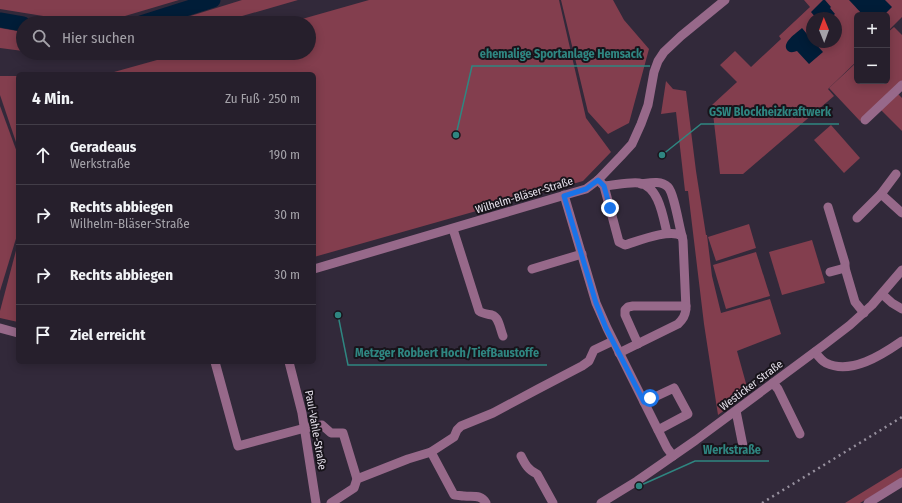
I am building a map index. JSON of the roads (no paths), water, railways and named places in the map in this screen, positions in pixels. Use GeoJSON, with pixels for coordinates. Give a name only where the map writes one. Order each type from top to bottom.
{"type":"FeatureCollection","features":[{"type":"Feature","properties":{"kind":"street","name":"Wilhelm-Bläser-Straße"},"geometry":{"type":"LineString","coordinates":[[316,268],[564,196],[601,183],[632,144],[648,105],[654,72],[658,60],[664,52],[681,36],[726,0]]}},
{"type":"Feature","properties":{"kind":"street"},"geometry":{"type":"LineString","coordinates":[[865,120],[902,85]]}},
{"type":"Feature","properties":{"kind":"street"},"geometry":{"type":"LineString","coordinates":[[857,218],[881,194],[896,174]]}},
{"type":"Feature","properties":{"kind":"street"},"geometry":{"type":"LineString","coordinates":[[619,353],[678,324],[686,315],[682,236],[672,194],[668,187],[662,184],[655,182],[640,184]]}},
{"type":"Feature","properties":{"kind":"street"},"geometry":{"type":"LineString","coordinates":[[667,233],[659,202],[647,186],[629,183],[601,183],[619,242],[625,245],[667,233],[678,233],[682,236]]}},
{"type":"Feature","properties":{"kind":"street"},"geometry":{"type":"LineString","coordinates":[[881,194],[902,212]]}},
{"type":"Feature","properties":{"kind":"street"},"geometry":{"type":"LineString","coordinates":[[564,196],[596,303],[619,353],[667,448],[673,456]]}},
{"type":"Feature","properties":{"kind":"street"},"geometry":{"type":"LineString","coordinates":[[828,208],[846,263],[845,268],[855,302],[864,313]]}},
{"type":"Feature","properties":{"kind":"street"},"geometry":{"type":"LineString","coordinates":[[453,229],[479,310],[483,314],[497,318],[503,336]]}},
{"type":"Feature","properties":{"kind":"street"},"geometry":{"type":"LineString","coordinates":[[532,269],[582,254]]}},
{"type":"Feature","properties":{"kind":"street"},"geometry":{"type":"LineString","coordinates":[[830,272],[845,268]]}},
{"type":"Feature","properties":{"kind":"street","name":"Westicker Straße"},"geometry":{"type":"LineString","coordinates":[[601,503],[637,481],[736,411],[850,325],[882,294],[902,270]]}},
{"type":"Feature","properties":{"kind":"street"},"geometry":{"type":"LineString","coordinates":[[882,294],[902,309]]}},
{"type":"Feature","properties":{"kind":"street"},"geometry":{"type":"LineString","coordinates":[[638,344],[625,315],[625,310],[628,307],[686,306]]}},
{"type":"Feature","properties":{"kind":"street"},"geometry":{"type":"LineString","coordinates":[[0,328],[16,332]]}},
{"type":"Feature","properties":{"kind":"street"},"geometry":{"type":"LineString","coordinates":[[357,479],[408,459],[431,452],[454,438],[457,430],[461,426],[493,413],[582,366],[589,361],[594,350],[613,341]]}},
{"type":"Feature","properties":{"kind":"street"},"geometry":{"type":"LineString","coordinates":[[815,352],[824,363],[835,366],[853,366],[886,352],[902,341]]}},
{"type":"Feature","properties":{"kind":"street"},"geometry":{"type":"LineString","coordinates":[[216,364],[238,446],[305,428],[322,425],[331,433],[343,433],[357,479],[354,488],[331,503]]}},
{"type":"Feature","properties":{"kind":"street","name":"Paul-Vahle-Straße"},"geometry":{"type":"LineString","coordinates":[[290,364],[305,428],[316,503]]}},
{"type":"Feature","properties":{"kind":"street"},"geometry":{"type":"LineString","coordinates":[[773,383],[778,389],[800,434]]}},
{"type":"Feature","properties":{"kind":"street"},"geometry":{"type":"LineString","coordinates":[[644,402],[674,388],[688,414],[658,430]]}},
{"type":"Feature","properties":{"kind":"street"},"geometry":{"type":"LineString","coordinates":[[736,411],[744,451]]}},
{"type":"Feature","properties":{"kind":"street"},"geometry":{"type":"LineString","coordinates":[[431,452],[454,495],[477,496],[484,499],[486,503]]}},
{"type":"Feature","properties":{"kind":"street"},"geometry":{"type":"LineString","coordinates":[[521,456],[526,466],[537,474],[553,503]]}},
{"type":"Feature","properties":{"kind":"street"},"geometry":{"type":"LineString","coordinates":[[868,503],[902,482]]}},
{"type":"Feature","properties":{"kind":"water"},"geometry":{"type":"Polygon","coordinates":[[[823,0],[825,0],[833,12],[811,12],[823,0]]]}},
{"type":"Feature","properties":{"kind":"water"},"geometry":{"type":"Polygon","coordinates":[[[849,0],[885,0],[892,7],[887,12],[860,12],[849,0]]]}},
{"type":"Feature","properties":{"kind":"water"},"geometry":{"type":"Polygon","coordinates":[[[802,28],[806,33],[806,48],[819,48],[823,52],[809,64],[797,51],[790,52],[786,48],[786,45],[793,35],[802,28]]]}},
{"type":"Feature","properties":{"kind":"waterway"},"geometry":{"type":"LineString","coordinates":[[163,16],[213,0]]}},
{"type":"Feature","properties":{"kind":"waterway"},"geometry":{"type":"LineString","coordinates":[[0,20],[16,23]]}},
{"type":"Feature","properties":{"kind":"railway"},"geometry":{"type":"LineString","coordinates":[[762,503],[902,417]]}},
{"type":"Feature","properties":{"kind":"place","name":"ehemalige Sportanlage Hemsack"},"geometry":{"type":"Point","coordinates":[456,135]}},
{"type":"Feature","properties":{"kind":"place","name":"GSW Blockheizkraftwerk"},"geometry":{"type":"Point","coordinates":[662,155]}},
{"type":"Feature","properties":{"kind":"place","name":"Metzger Robbert Hoch/TiefBaustoffe"},"geometry":{"type":"Point","coordinates":[338,315]}},
{"type":"Feature","properties":{"kind":"place","name":"Werkstraße"},"geometry":{"type":"Point","coordinates":[639,486]}}]}
